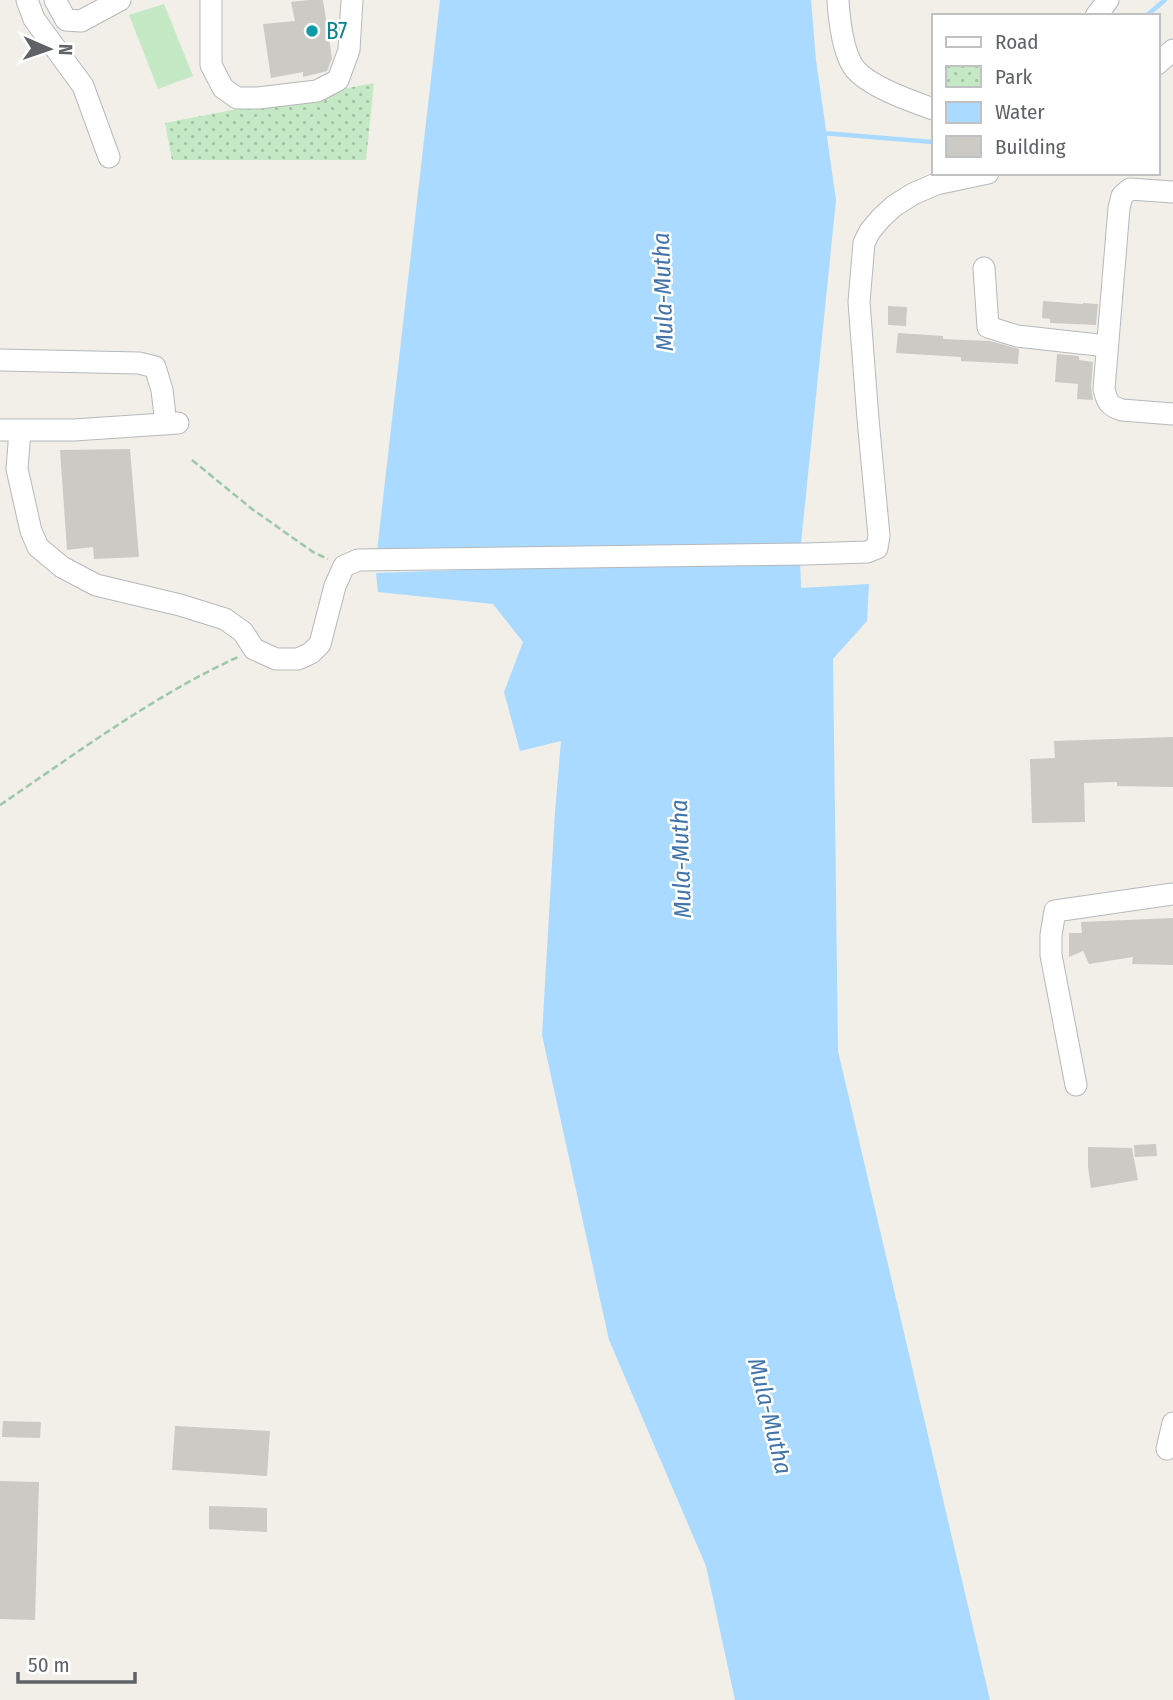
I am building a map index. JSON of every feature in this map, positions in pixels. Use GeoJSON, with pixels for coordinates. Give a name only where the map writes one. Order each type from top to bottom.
{"type":"FeatureCollection","features":[{"type":"Feature","properties":{"kind":"street"},"geometry":{"type":"LineString","coordinates":[[27,0],[34,19],[83,86],[109,157]]}},
{"type":"Feature","properties":{"kind":"street"},"geometry":{"type":"LineString","coordinates":[[55,0],[66,20],[81,20],[120,0]]}},
{"type":"Feature","properties":{"kind":"street"},"geometry":{"type":"LineString","coordinates":[[211,0],[211,65],[223,88],[237,98],[258,98],[317,91],[338,80],[349,50],[352,0]]}},
{"type":"Feature","properties":{"kind":"street"},"geometry":{"type":"LineString","coordinates":[[838,0],[846,51],[855,68],[870,82],[932,109]]}},
{"type":"Feature","properties":{"kind":"street"},"geometry":{"type":"LineString","coordinates":[[1159,62],[1173,50]]}},
{"type":"Feature","properties":{"kind":"street"},"geometry":{"type":"LineString","coordinates":[[0,360],[139,363],[155,367],[172,424],[74,430],[10,430],[31,531],[38,547],[62,567],[96,585],[225,619],[243,632],[254,649],[276,659],[298,659],[311,653],[320,644],[335,586],[344,566],[358,560],[867,552],[877,548],[879,536],[859,302],[864,243],[881,218],[914,194],[936,184],[979,175]]}},
{"type":"Feature","properties":{"kind":"street"},"geometry":{"type":"LineString","coordinates":[[1173,192],[1130,189],[1122,196],[1104,389],[1107,402],[1122,411],[1173,414]]}},
{"type":"Feature","properties":{"kind":"street"},"geometry":{"type":"LineString","coordinates":[[984,268],[988,327],[1017,336],[1107,345]]}},
{"type":"Feature","properties":{"kind":"street"},"geometry":{"type":"LineString","coordinates":[[1076,1085],[1051,956],[1055,911],[1173,894]]}},
{"type":"Feature","properties":{"kind":"street"},"geometry":{"type":"LineString","coordinates":[[1167,1449],[1173,1423]]}},
{"type":"Feature","properties":{"kind":"path"},"geometry":{"type":"LineString","coordinates":[[192,460],[235,496],[313,552],[344,566]]}},
{"type":"Feature","properties":{"kind":"path"},"geometry":{"type":"LineString","coordinates":[[0,806],[184,683],[254,649]]}},
{"type":"Feature","properties":{"kind":"green space"},"geometry":{"type":"Polygon","coordinates":[[[164,4],[193,76],[158,89],[129,15],[164,4]]]}},
{"type":"Feature","properties":{"kind":"green space"},"geometry":{"type":"Polygon","coordinates":[[[374,83],[366,160],[172,160],[165,123],[374,83]]]}},
{"type":"Feature","properties":{"kind":"water","name":"Mula-Mutha"},"geometry":{"type":"Polygon","coordinates":[[[440,0],[811,0],[816,60],[836,200],[800,553],[376,560],[440,0]]]}},
{"type":"Feature","properties":{"kind":"water","name":"Mula-Mutha"},"geometry":{"type":"Polygon","coordinates":[[[800,558],[801,588],[869,584],[867,621],[833,659],[838,1051],[990,1700],[735,1700],[706,1566],[609,1340],[542,1035],[561,741],[520,751],[504,692],[523,642],[493,604],[378,592],[376,573],[800,558]]]}},
{"type":"Feature","properties":{"kind":"building","name":"B7"},"geometry":{"type":"Polygon","coordinates":[[[323,0],[332,58],[327,71],[303,77],[303,72],[271,78],[263,24],[295,21],[291,2],[323,0]]]}},
{"type":"Feature","properties":{"kind":"building"},"geometry":{"type":"Polygon","coordinates":[[[1043,301],[1098,304],[1096,325],[1050,323],[1050,319],[1042,318],[1043,301]]]}},
{"type":"Feature","properties":{"kind":"building"},"geometry":{"type":"Polygon","coordinates":[[[888,306],[907,307],[906,326],[888,325],[888,306]]]}},
{"type":"Feature","properties":{"kind":"building"},"geometry":{"type":"Polygon","coordinates":[[[898,333],[990,341],[1019,349],[1018,364],[961,361],[961,357],[896,353],[898,333]]]}},
{"type":"Feature","properties":{"kind":"building"},"geometry":{"type":"Polygon","coordinates":[[[1057,354],[1079,356],[1079,360],[1093,362],[1093,400],[1077,399],[1078,384],[1055,382],[1057,354]]]}},
{"type":"Feature","properties":{"kind":"building"},"geometry":{"type":"Polygon","coordinates":[[[130,449],[139,557],[94,559],[93,547],[67,550],[60,450],[130,449]]]}},
{"type":"Feature","properties":{"kind":"building"},"geometry":{"type":"Polygon","coordinates":[[[1173,737],[1173,787],[1117,786],[1117,782],[1084,783],[1085,822],[1032,823],[1030,759],[1055,758],[1054,741],[1173,737]]]}},
{"type":"Feature","properties":{"kind":"building"},"geometry":{"type":"Polygon","coordinates":[[[1173,918],[1173,965],[1132,964],[1133,957],[1089,964],[1083,951],[1069,957],[1069,933],[1082,933],[1081,922],[1173,918]]]}},
{"type":"Feature","properties":{"kind":"building"},"geometry":{"type":"Polygon","coordinates":[[[1156,1144],[1157,1156],[1135,1157],[1134,1145],[1156,1144]]]}},
{"type":"Feature","properties":{"kind":"building"},"geometry":{"type":"Polygon","coordinates":[[[1088,1147],[1132,1148],[1138,1180],[1091,1188],[1088,1147]]]}},
{"type":"Feature","properties":{"kind":"building"},"geometry":{"type":"Polygon","coordinates":[[[3,1421],[41,1422],[40,1438],[2,1437],[3,1421]]]}},
{"type":"Feature","properties":{"kind":"building"},"geometry":{"type":"Polygon","coordinates":[[[175,1426],[270,1431],[267,1476],[172,1470],[175,1426]]]}},
{"type":"Feature","properties":{"kind":"building"},"geometry":{"type":"Polygon","coordinates":[[[0,1481],[39,1482],[35,1620],[0,1619],[0,1481]]]}},
{"type":"Feature","properties":{"kind":"building"},"geometry":{"type":"Polygon","coordinates":[[[209,1506],[267,1508],[267,1532],[209,1529],[209,1506]]]}},
{"type":"Feature","properties":{"kind":"waterway"},"geometry":{"type":"LineString","coordinates":[[1148,14],[1165,0]]}},
{"type":"Feature","properties":{"kind":"waterway"},"geometry":{"type":"LineString","coordinates":[[822,133],[932,142]]}},
{"type":"Feature","properties":{"kind":"place","name":"B7"},"geometry":{"type":"Point","coordinates":[312,31]}}]}
